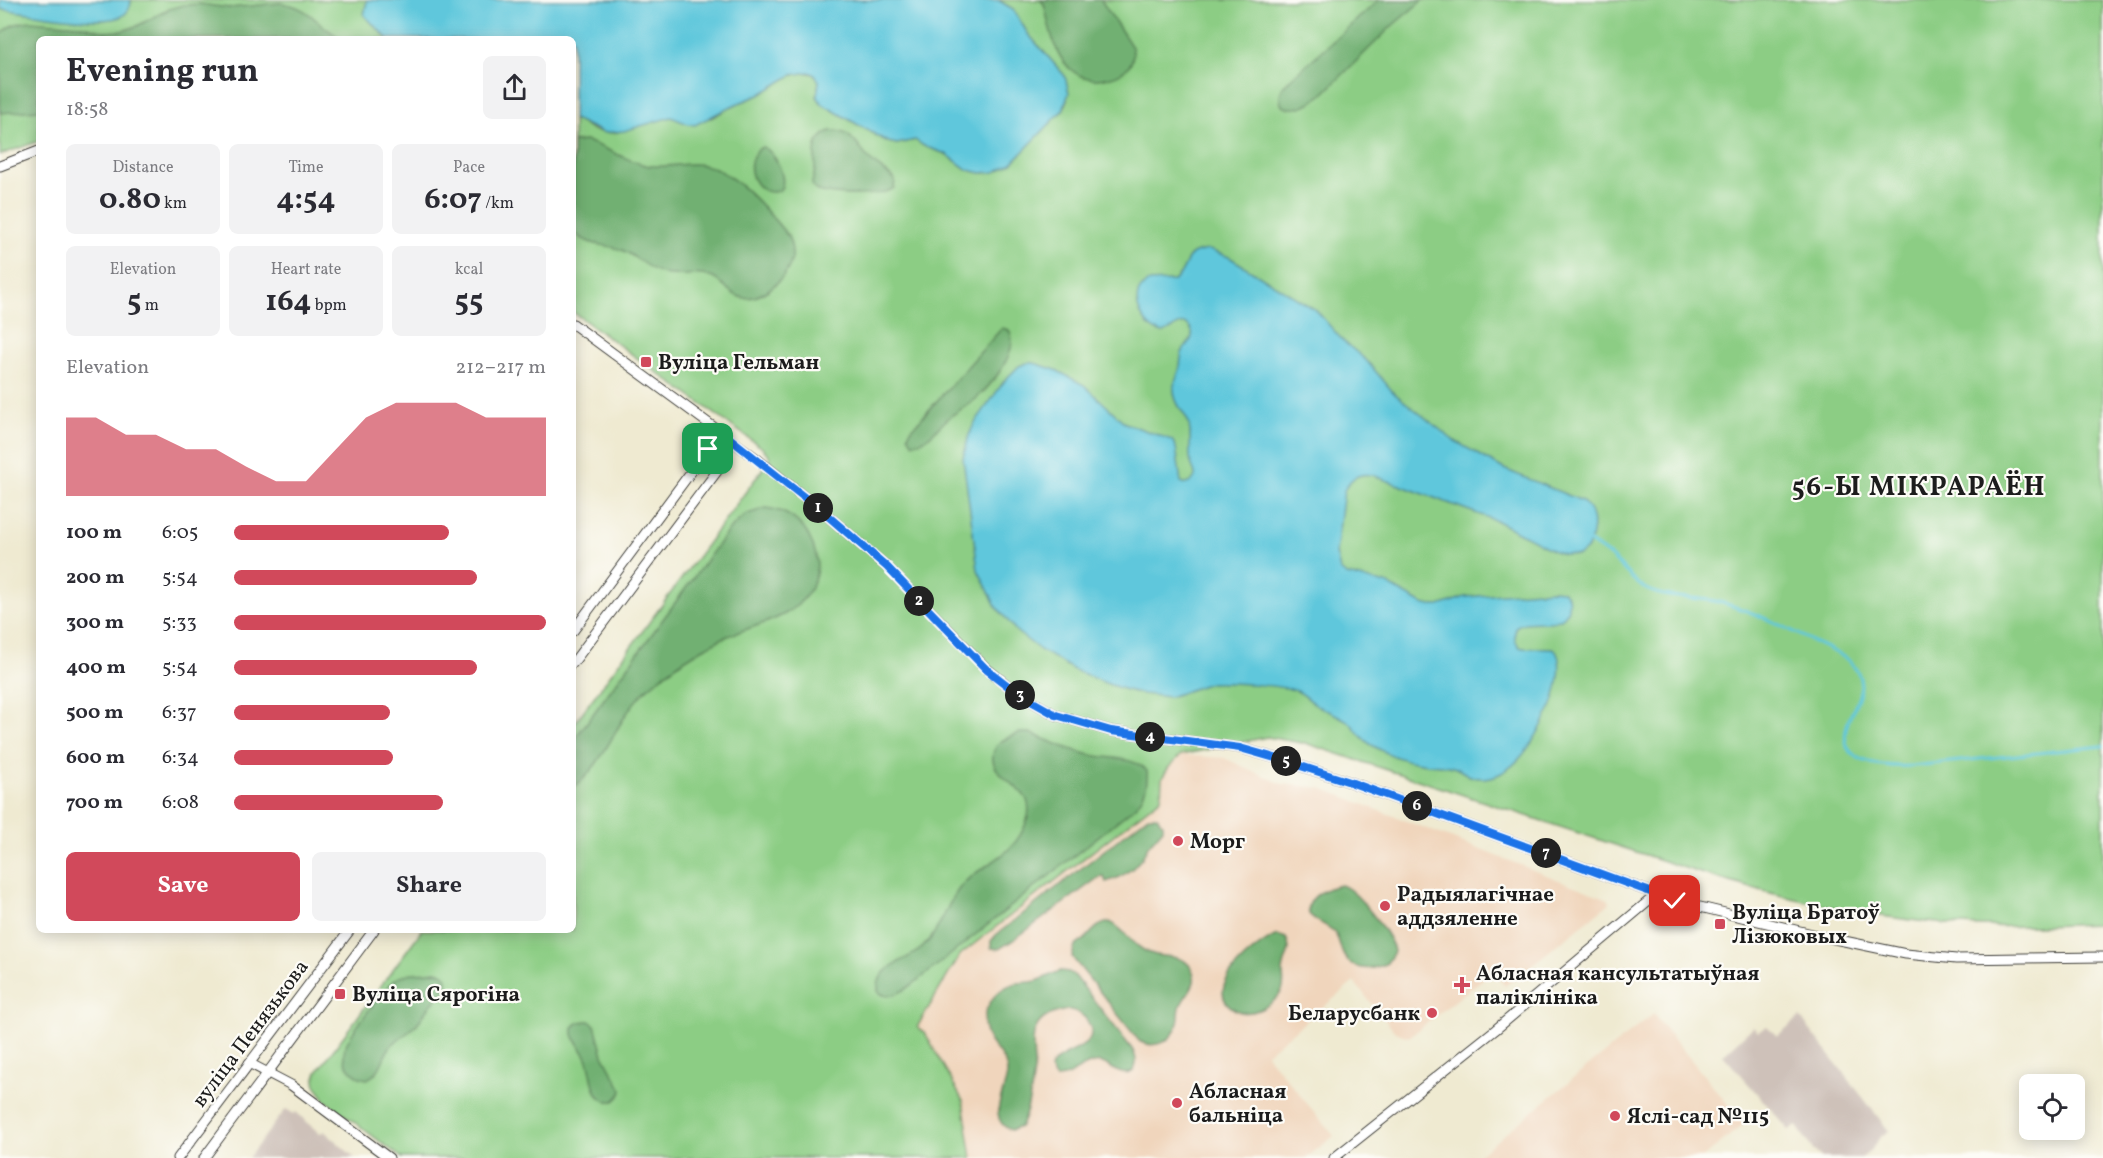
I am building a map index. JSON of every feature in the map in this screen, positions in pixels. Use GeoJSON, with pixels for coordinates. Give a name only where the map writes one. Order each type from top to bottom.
{"type":"FeatureCollection","features":[{"type":"Feature","properties":{"kind":"street"},"geometry":{"type":"LineString","coordinates":[[0,166],[36,152]]}},
{"type":"Feature","properties":{"kind":"street"},"geometry":{"type":"LineString","coordinates":[[576,326],[728,437],[829,517],[887,567],[986,669],[1017,693],[1056,715],[1111,731],[1240,748],[1282,760],[1350,782],[1656,895],[1713,910],[1906,954],[1956,959],[2103,957]]}},
{"type":"Feature","properties":{"kind":"street"},"geometry":{"type":"LineString","coordinates":[[576,627],[708,449],[728,437]]}},
{"type":"Feature","properties":{"kind":"street"},"geometry":{"type":"LineString","coordinates":[[576,659],[724,462],[728,437]]}},
{"type":"Feature","properties":{"kind":"street"},"geometry":{"type":"LineString","coordinates":[[1334,1158],[1495,1030],[1656,895]]}},
{"type":"Feature","properties":{"kind":"street","name":"вуліца Пенязькова"},"geometry":{"type":"LineString","coordinates":[[178,1158],[348,933]]}},
{"type":"Feature","properties":{"kind":"street","name":"вуліца Пенязькова"},"geometry":{"type":"LineString","coordinates":[[204,1158],[372,933]]}},
{"type":"Feature","properties":{"kind":"street"},"geometry":{"type":"LineString","coordinates":[[249,1063],[291,1086],[389,1158]]}},
{"type":"Feature","properties":{"kind":"shaded area"},"geometry":{"type":"Polygon","coordinates":[[[1181,755],[1224,758],[1282,784],[1321,788],[1608,899],[1610,903],[1505,986],[1493,971],[1409,1037],[1395,1032],[1354,982],[1266,1054],[1334,1136],[1306,1158],[972,1158],[963,1101],[917,1027],[960,955],[1161,798],[1162,778],[1181,755]]]}},
{"type":"Feature","properties":{"kind":"shaded area"},"geometry":{"type":"Polygon","coordinates":[[[1653,1014],[1744,1124],[1702,1158],[1475,1158],[1653,1014]]]}},
{"type":"Feature","properties":{"kind":"shaded area"},"geometry":{"type":"Polygon","coordinates":[[[1800,1017],[1889,1131],[1880,1137],[1870,1152],[1861,1158],[1822,1158],[1813,1150],[1797,1126],[1789,1130],[1723,1055],[1753,1027],[1758,1032],[1767,1026],[1777,1036],[1800,1017]]]}},
{"type":"Feature","properties":{"kind":"shaded area"},"geometry":{"type":"Polygon","coordinates":[[[286,1109],[294,1114],[296,1112],[320,1134],[324,1131],[355,1158],[248,1158],[286,1109]]]}},
{"type":"Feature","properties":{"kind":"green space"},"geometry":{"type":"Polygon","coordinates":[[[131,0],[367,0],[364,15],[385,36],[36,36],[36,142],[0,155],[0,9],[105,20],[131,3],[131,0]]]}},
{"type":"Feature","properties":{"kind":"green space"},"geometry":{"type":"Polygon","coordinates":[[[998,0],[2103,0],[2103,924],[1967,925],[1916,921],[1821,905],[1697,872],[1308,744],[1267,737],[1181,755],[1162,778],[1161,798],[960,955],[917,1027],[925,1033],[963,1101],[972,1158],[402,1158],[326,1101],[316,1087],[317,1072],[420,933],[576,933],[576,721],[770,459],[761,447],[576,314],[576,121],[595,131],[614,133],[664,117],[711,118],[759,95],[786,78],[804,72],[814,74],[819,81],[817,96],[822,104],[888,142],[897,144],[915,140],[946,154],[968,170],[981,173],[995,172],[1012,163],[1063,110],[1067,102],[1065,76],[1028,34],[1013,9],[998,0]]]}},
{"type":"Feature","properties":{"kind":"green space"},"geometry":{"type":"Polygon","coordinates":[[[1040,0],[1101,0],[1132,47],[1133,57],[1129,66],[1114,76],[1103,79],[1093,79],[1074,72],[1067,66],[1057,50],[1044,4],[1040,0]]]}},
{"type":"Feature","properties":{"kind":"green space"},"geometry":{"type":"Polygon","coordinates":[[[1379,0],[1423,0],[1393,25],[1322,95],[1298,108],[1282,106],[1280,94],[1286,83],[1379,0]]]}},
{"type":"Feature","properties":{"kind":"green space"},"geometry":{"type":"Polygon","coordinates":[[[280,3],[290,5],[306,12],[338,36],[36,36],[36,110],[0,113],[0,35],[12,25],[30,21],[79,25],[106,32],[122,31],[137,26],[169,9],[183,5],[200,4],[229,8],[280,3]]]}},
{"type":"Feature","properties":{"kind":"green space"},"geometry":{"type":"Polygon","coordinates":[[[830,131],[844,133],[854,140],[871,161],[895,180],[894,188],[868,195],[833,194],[816,190],[812,185],[816,145],[824,134],[830,131]]]}},
{"type":"Feature","properties":{"kind":"green space"},"geometry":{"type":"Polygon","coordinates":[[[586,141],[645,165],[709,166],[735,180],[770,214],[788,236],[792,255],[786,272],[767,291],[745,298],[735,295],[710,277],[664,274],[624,251],[580,237],[576,234],[576,142],[586,141]]]}},
{"type":"Feature","properties":{"kind":"green space"},"geometry":{"type":"Polygon","coordinates":[[[762,147],[776,159],[782,173],[782,186],[779,191],[770,192],[763,189],[752,177],[751,160],[762,147]]]}},
{"type":"Feature","properties":{"kind":"green space"},"geometry":{"type":"Polygon","coordinates":[[[1002,328],[1009,330],[1012,338],[1008,357],[997,376],[974,401],[950,417],[924,440],[913,443],[908,436],[910,431],[1002,328]]]}},
{"type":"Feature","properties":{"kind":"green space"},"geometry":{"type":"Polygon","coordinates":[[[766,508],[780,511],[793,518],[808,534],[815,550],[817,566],[814,581],[807,594],[787,613],[711,644],[657,680],[628,711],[595,765],[576,785],[576,737],[728,531],[745,515],[766,508]]]}},
{"type":"Feature","properties":{"kind":"green space"},"geometry":{"type":"Polygon","coordinates":[[[1019,733],[1030,733],[1087,754],[1134,762],[1147,771],[1143,794],[1135,807],[920,979],[899,993],[883,995],[878,991],[882,975],[923,947],[934,933],[962,885],[1006,852],[1023,831],[1029,812],[1027,800],[1001,774],[993,762],[996,746],[1006,738],[1019,733]]]}},
{"type":"Feature","properties":{"kind":"green space"},"geometry":{"type":"Polygon","coordinates":[[[1148,816],[1157,816],[1163,824],[1163,829],[1133,868],[1120,877],[1106,882],[1104,877],[1098,878],[1012,941],[999,949],[991,948],[991,941],[996,935],[1148,816]]]}},
{"type":"Feature","properties":{"kind":"green space"},"geometry":{"type":"Polygon","coordinates":[[[1341,885],[1364,904],[1387,936],[1394,952],[1387,963],[1362,968],[1350,963],[1342,952],[1334,932],[1309,914],[1310,903],[1318,894],[1341,885]]]}},
{"type":"Feature","properties":{"kind":"green space"},"geometry":{"type":"Polygon","coordinates":[[[1110,922],[1144,950],[1155,955],[1178,958],[1188,963],[1194,974],[1192,988],[1180,1007],[1176,1029],[1163,1042],[1151,1045],[1139,1041],[1072,957],[1077,945],[1099,926],[1110,922]]]}},
{"type":"Feature","properties":{"kind":"green space"},"geometry":{"type":"Polygon","coordinates":[[[1277,935],[1286,938],[1289,947],[1283,968],[1282,991],[1261,1009],[1240,1012],[1234,1009],[1225,1000],[1223,990],[1227,979],[1235,967],[1257,947],[1277,935]]]}},
{"type":"Feature","properties":{"kind":"green space"},"geometry":{"type":"Polygon","coordinates":[[[436,971],[447,978],[447,982],[442,993],[418,1023],[391,1046],[379,1069],[372,1076],[367,1079],[362,1078],[352,1072],[344,1057],[346,1045],[384,991],[401,976],[436,971]]]}},
{"type":"Feature","properties":{"kind":"green space"},"geometry":{"type":"Polygon","coordinates":[[[1061,971],[1075,976],[1132,1049],[1135,1068],[1125,1074],[1097,1062],[1055,1078],[1050,1069],[1054,1063],[1084,1045],[1090,1039],[1091,1032],[1087,1020],[1075,1011],[1064,1011],[1048,1016],[1041,1021],[1034,1033],[1033,1076],[1025,1116],[1020,1127],[1011,1130],[999,1119],[999,1104],[1007,1072],[1003,1059],[985,1031],[986,1013],[994,997],[1008,986],[1039,980],[1061,971]]]}},
{"type":"Feature","properties":{"kind":"green space"},"geometry":{"type":"Polygon","coordinates":[[[589,1021],[595,1025],[603,1055],[622,1090],[614,1101],[605,1101],[598,1095],[587,1058],[574,1037],[575,1025],[589,1021]]]}},
{"type":"Feature","properties":{"kind":"water"},"geometry":{"type":"Polygon","coordinates":[[[0,0],[131,0],[131,5],[122,16],[98,20],[63,18],[0,9],[0,0]]]}},
{"type":"Feature","properties":{"kind":"water"},"geometry":{"type":"Polygon","coordinates":[[[367,0],[998,0],[1013,9],[1028,34],[1065,76],[1069,93],[1063,110],[1012,163],[995,172],[981,173],[968,170],[946,154],[915,140],[897,144],[888,142],[822,104],[817,96],[819,81],[814,74],[809,72],[792,75],[759,95],[695,125],[671,117],[624,131],[604,133],[576,120],[576,36],[385,36],[364,15],[367,0]]]}},
{"type":"Feature","properties":{"kind":"water"},"geometry":{"type":"Polygon","coordinates":[[[1209,250],[1229,257],[1316,310],[1343,341],[1366,360],[1394,393],[1453,440],[1504,469],[1582,501],[1590,511],[1593,529],[1588,548],[1579,555],[1563,554],[1497,521],[1372,475],[1355,477],[1344,491],[1336,553],[1340,570],[1347,575],[1387,584],[1431,606],[1439,606],[1465,597],[1552,590],[1563,591],[1568,596],[1568,609],[1564,617],[1557,621],[1521,624],[1515,628],[1515,639],[1519,647],[1554,649],[1558,654],[1560,670],[1550,710],[1538,733],[1521,757],[1499,774],[1487,778],[1473,777],[1453,767],[1425,764],[1394,756],[1367,742],[1351,724],[1338,715],[1319,707],[1300,692],[1289,689],[1254,684],[1210,683],[1169,697],[1143,694],[1108,684],[1074,670],[1040,650],[1017,632],[996,606],[978,570],[963,458],[974,424],[1005,380],[1019,366],[1034,363],[1056,370],[1084,385],[1125,423],[1172,440],[1176,447],[1181,482],[1186,484],[1192,481],[1195,475],[1190,460],[1188,421],[1174,392],[1181,355],[1191,339],[1191,329],[1188,325],[1181,324],[1163,333],[1157,331],[1143,319],[1137,300],[1139,290],[1147,282],[1174,281],[1183,271],[1189,257],[1209,250]]]}},
{"type":"Feature","properties":{"kind":"waterway"},"geometry":{"type":"LineString","coordinates":[[1588,541],[1608,554],[1634,580],[1648,590],[1665,595],[1710,600],[1744,610],[1781,625],[1848,660],[1860,677],[1861,689],[1845,736],[1848,747],[1854,755],[1864,760],[1888,766],[1912,766],[2103,746]]}},
{"type":"Feature","properties":{"kind":"place","name":"Вуліца Гельман"},"geometry":{"type":"Point","coordinates":[646,362]}},
{"type":"Feature","properties":{"kind":"place","name":"Морг"},"geometry":{"type":"Point","coordinates":[1178,841]}},
{"type":"Feature","properties":{"kind":"place","name":"Радыялагічнае аддзяленне"},"geometry":{"type":"Point","coordinates":[1385,906]}},
{"type":"Feature","properties":{"kind":"place","name":"Вуліца Братоў Лізюковых"},"geometry":{"type":"Point","coordinates":[1720,924]}},
{"type":"Feature","properties":{"kind":"place","name":"Абласная кансультатыўная паліклініка"},"geometry":{"type":"Point","coordinates":[1462,985]}},
{"type":"Feature","properties":{"kind":"place","name":"Вуліца Сярогіна"},"geometry":{"type":"Point","coordinates":[340,994]}},
{"type":"Feature","properties":{"kind":"place","name":"Беларусбанк"},"geometry":{"type":"Point","coordinates":[1432,1013]}},
{"type":"Feature","properties":{"kind":"place","name":"Абласная бальніца"},"geometry":{"type":"Point","coordinates":[1177,1103]}},
{"type":"Feature","properties":{"kind":"place","name":"Яслі-сад №115"},"geometry":{"type":"Point","coordinates":[1615,1116]}},
{"type":"Feature","properties":{"kind":"district","name":"56-Ы МІКРАРАЁН"},"geometry":{"type":"Point","coordinates":[1919,486]}},
{"type":"Feature","properties":{"kind":"route"},"geometry":{"type":"LineString","coordinates":[[708,449],[728,437],[757,459],[887,567],[986,669],[1017,693],[1056,715],[1111,731],[1240,748],[1282,760],[1350,782],[1675,901]]}}]}
